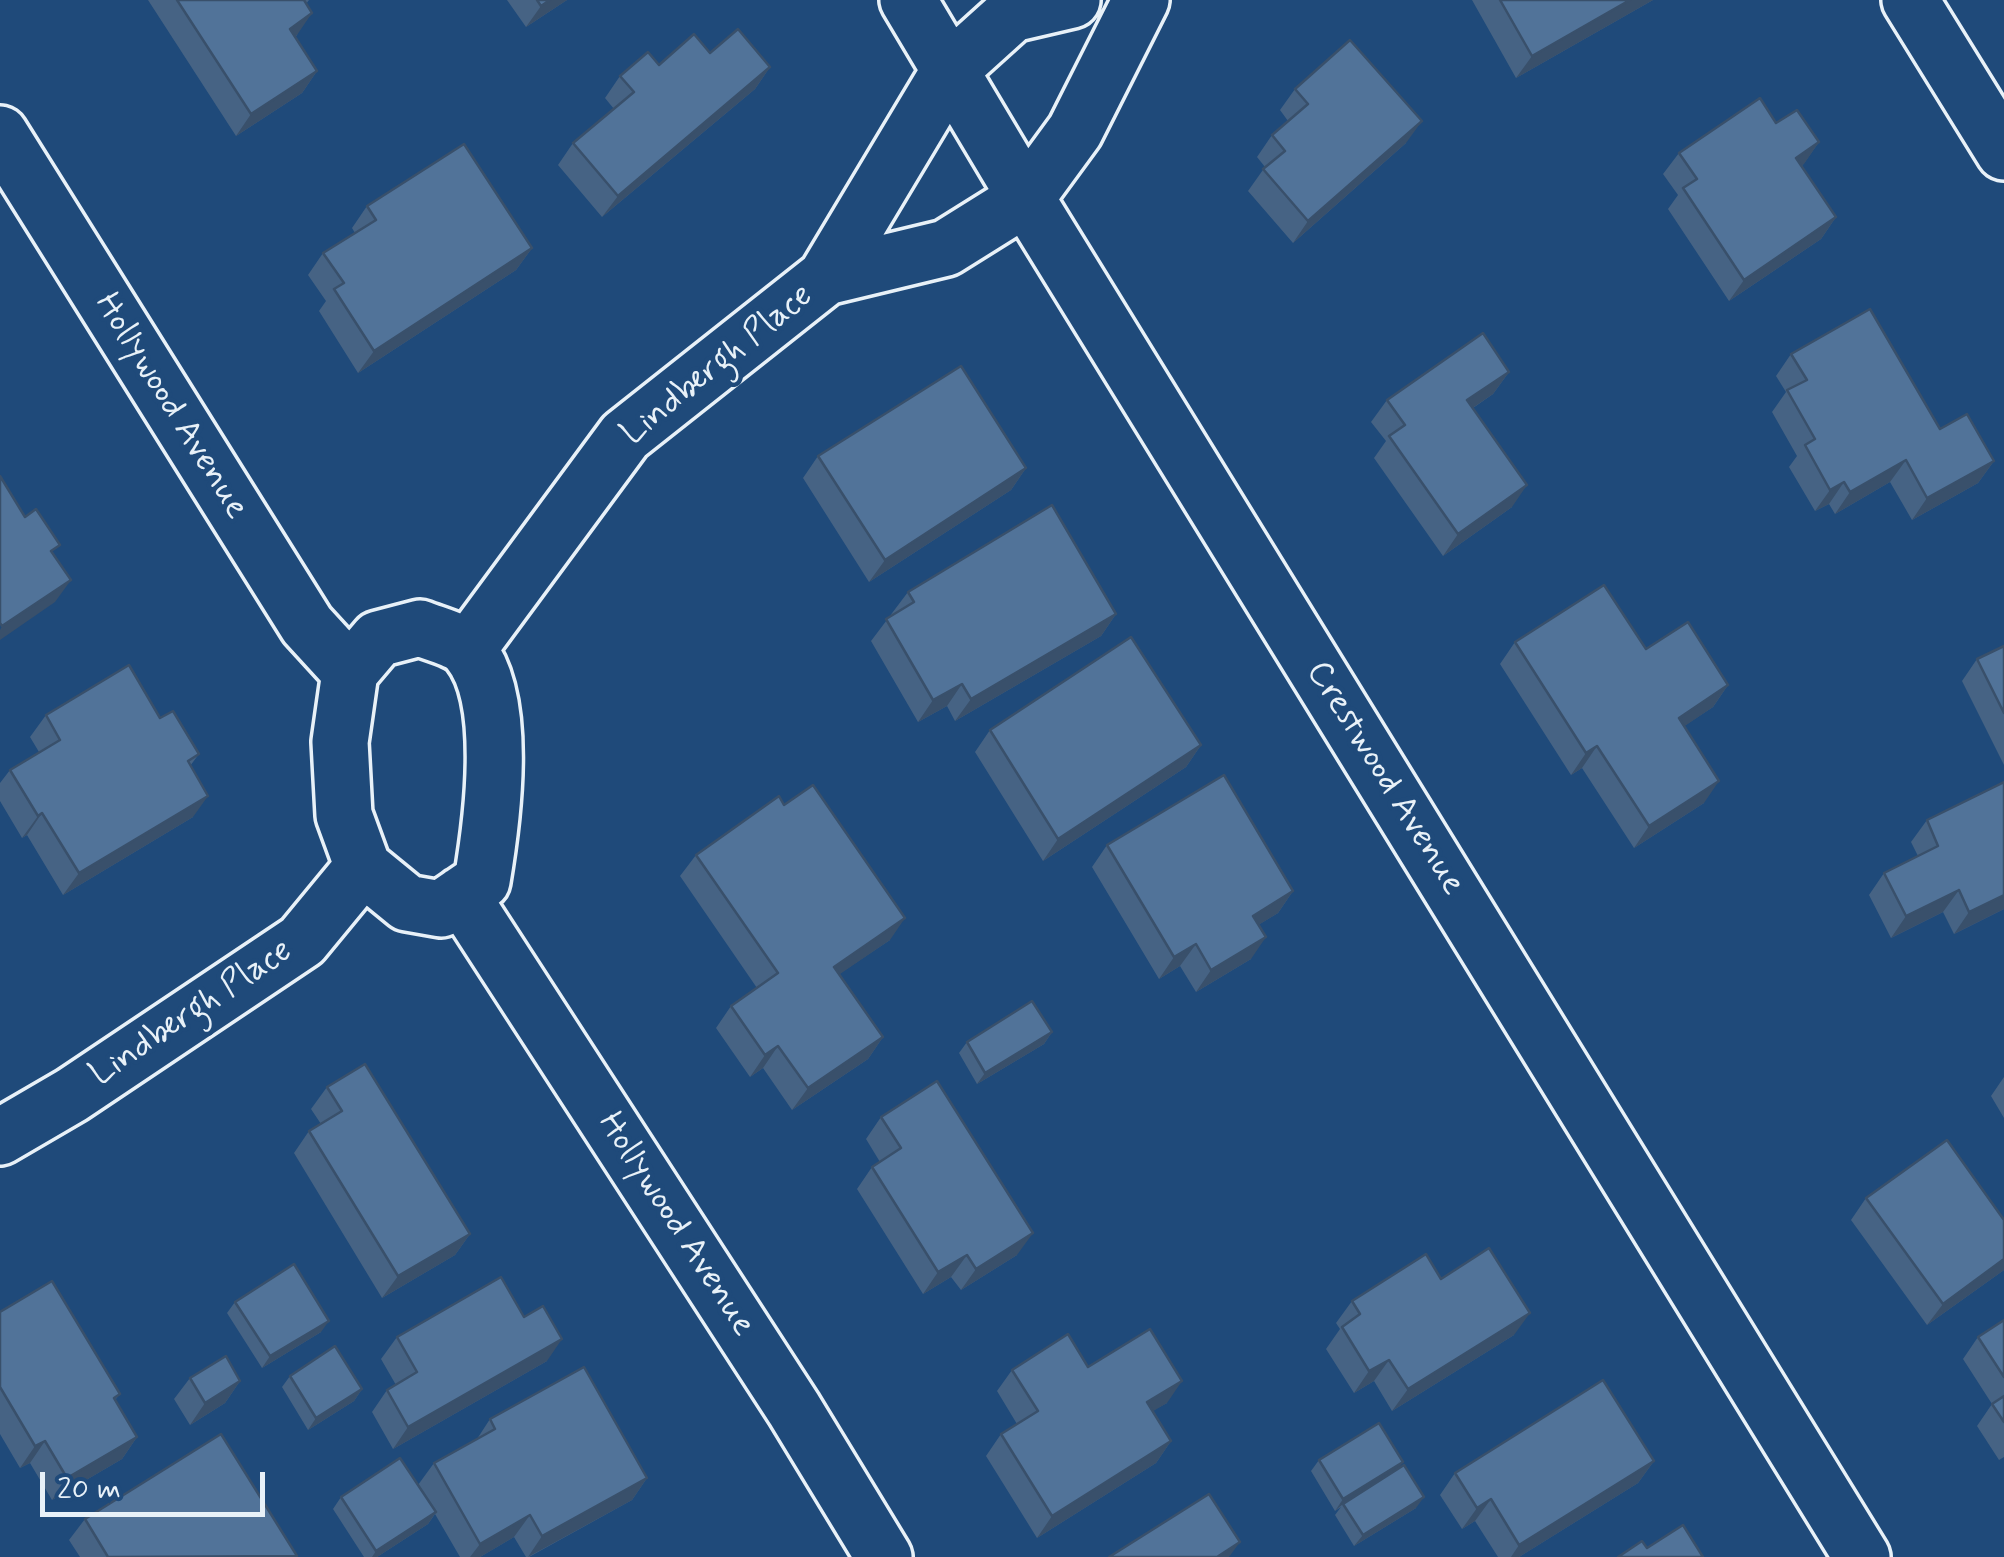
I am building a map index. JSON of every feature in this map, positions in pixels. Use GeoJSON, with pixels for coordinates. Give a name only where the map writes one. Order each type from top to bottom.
{"type":"FeatureCollection","features":[{"type":"Feature","properties":{"kind":"street","name":"Crestwood Avenue"},"geometry":{"type":"LineString","coordinates":[[908,0],[1862,1557]]}},
{"type":"Feature","properties":{"kind":"street","name":"Lindbergh Place"},"geometry":{"type":"LineString","coordinates":[[468,649],[625,436],[826,277],[950,70],[1012,14],[1072,0]]}},
{"type":"Feature","properties":{"kind":"street","name":"Lindbergh Place"},"geometry":{"type":"LineString","coordinates":[[826,277],[946,248],[1026,198],[1075,132],[1142,0]]}},
{"type":"Feature","properties":{"kind":"street"},"geometry":{"type":"LineString","coordinates":[[1910,0],[2004,152]]}},
{"type":"Feature","properties":{"kind":"street","name":"Hollywood Avenue"},"geometry":{"type":"LineString","coordinates":[[0,134],[307,625],[350,672]]}},
{"type":"Feature","properties":{"kind":"street"},"geometry":{"type":"LineString","coordinates":[[420,628],[468,649],[492,696],[494,816],[482,881],[441,908],[407,903],[363,868],[344,815],[340,742],[350,672],[378,639],[420,628]]}},
{"type":"Feature","properties":{"kind":"street","name":"Lindbergh Place"},"geometry":{"type":"LineString","coordinates":[[0,1137],[72,1095],[302,940],[363,868]]}},
{"type":"Feature","properties":{"kind":"street","name":"Hollywood Avenue"},"geometry":{"type":"LineString","coordinates":[[461,895],[794,1409],[884,1557]]}},
{"type":"Feature","properties":{"kind":"building"},"geometry":{"type":"Polygon","coordinates":[[[177,0],[304,0],[312,13],[290,29],[317,71],[251,114],[177,0]]]}},
{"type":"Feature","properties":{"kind":"building"},"geometry":{"type":"Polygon","coordinates":[[[1500,0],[1630,0],[1532,56],[1500,0]]]}},
{"type":"Feature","properties":{"kind":"building"},"geometry":{"type":"Polygon","coordinates":[[[738,29],[770,67],[618,196],[573,143],[634,92],[620,76],[648,52],[659,65],[694,34],[710,53],[738,29]]]}},
{"type":"Feature","properties":{"kind":"building"},"geometry":{"type":"Polygon","coordinates":[[[1350,40],[1422,121],[1308,221],[1263,169],[1285,151],[1272,135],[1308,104],[1295,89],[1350,40]]]}},
{"type":"Feature","properties":{"kind":"building"},"geometry":{"type":"Polygon","coordinates":[[[1760,98],[1776,123],[1797,110],[1819,142],[1796,158],[1836,217],[1744,280],[1683,188],[1697,179],[1679,153],[1760,98]]]}},
{"type":"Feature","properties":{"kind":"building"},"geometry":{"type":"Polygon","coordinates":[[[464,144],[532,248],[374,351],[334,289],[344,283],[323,253],[376,220],[367,206],[464,144]]]}},
{"type":"Feature","properties":{"kind":"building"},"geometry":{"type":"Polygon","coordinates":[[[1870,309],[1940,429],[1967,414],[1994,461],[1927,498],[1906,460],[1850,492],[1844,482],[1830,490],[1805,445],[1815,439],[1787,390],[1807,380],[1791,354],[1870,309]]]}},
{"type":"Feature","properties":{"kind":"building"},"geometry":{"type":"Polygon","coordinates":[[[1483,333],[1509,372],[1467,400],[1527,485],[1458,534],[1389,436],[1405,425],[1387,400],[1483,333]]]}},
{"type":"Feature","properties":{"kind":"building"},"geometry":{"type":"Polygon","coordinates":[[[961,366],[1026,468],[885,560],[818,456],[961,366]]]}},
{"type":"Feature","properties":{"kind":"building"},"geometry":{"type":"Polygon","coordinates":[[[0,476],[25,517],[36,509],[60,545],[51,551],[71,580],[2,626],[0,623],[0,476]]]}},
{"type":"Feature","properties":{"kind":"building"},"geometry":{"type":"Polygon","coordinates":[[[1052,505],[1116,614],[971,699],[962,684],[933,700],[886,619],[914,602],[908,592],[1052,505]]]}},
{"type":"Feature","properties":{"kind":"building"},"geometry":{"type":"Polygon","coordinates":[[[1604,585],[1646,649],[1688,622],[1728,685],[1679,718],[1719,781],[1649,826],[1597,746],[1586,753],[1515,642],[1604,585]]]}},
{"type":"Feature","properties":{"kind":"building"},"geometry":{"type":"Polygon","coordinates":[[[1131,637],[1201,745],[1058,839],[990,730],[1131,637]]]}},
{"type":"Feature","properties":{"kind":"building"},"geometry":{"type":"Polygon","coordinates":[[[2004,646],[2004,713],[1977,659],[2004,646]]]}},
{"type":"Feature","properties":{"kind":"building"},"geometry":{"type":"Polygon","coordinates":[[[129,665],[160,718],[173,711],[199,754],[188,761],[208,796],[79,873],[10,770],[60,740],[46,715],[129,665]]]}},
{"type":"Feature","properties":{"kind":"building"},"geometry":{"type":"Polygon","coordinates":[[[1224,775],[1293,891],[1253,916],[1266,937],[1211,970],[1196,944],[1174,957],[1107,845],[1224,775]]]}},
{"type":"Feature","properties":{"kind":"building"},"geometry":{"type":"Polygon","coordinates":[[[2004,782],[2004,895],[1969,912],[1959,890],[1906,916],[1884,873],[1938,846],[1927,820],[2004,782]]]}},
{"type":"Feature","properties":{"kind":"building"},"geometry":{"type":"Polygon","coordinates":[[[813,785],[905,918],[834,967],[883,1037],[808,1088],[778,1046],[765,1055],[731,1006],[778,973],[696,855],[779,796],[784,805],[813,785]]]}},
{"type":"Feature","properties":{"kind":"building"},"geometry":{"type":"Polygon","coordinates":[[[1032,1001],[1052,1032],[985,1073],[967,1042],[1032,1001]]]}},
{"type":"Feature","properties":{"kind":"building"},"geometry":{"type":"Polygon","coordinates":[[[365,1064],[470,1234],[398,1276],[309,1131],[342,1111],[327,1087],[365,1064]]]}},
{"type":"Feature","properties":{"kind":"building"},"geometry":{"type":"Polygon","coordinates":[[[937,1081],[1033,1233],[976,1269],[967,1255],[938,1272],[872,1167],[901,1148],[881,1117],[937,1081]]]}},
{"type":"Feature","properties":{"kind":"building"},"geometry":{"type":"Polygon","coordinates":[[[1947,1140],[2004,1220],[2004,1259],[1943,1304],[1866,1198],[1947,1140]]]}},
{"type":"Feature","properties":{"kind":"building"},"geometry":{"type":"Polygon","coordinates":[[[1489,1248],[1530,1313],[1408,1389],[1389,1360],[1369,1371],[1342,1327],[1360,1314],[1352,1301],[1426,1254],[1441,1279],[1489,1248]]]}},
{"type":"Feature","properties":{"kind":"building"},"geometry":{"type":"Polygon","coordinates":[[[294,1264],[329,1321],[270,1356],[235,1302],[294,1264]]]}},
{"type":"Feature","properties":{"kind":"building"},"geometry":{"type":"Polygon","coordinates":[[[501,1277],[524,1317],[543,1306],[562,1339],[408,1427],[387,1390],[417,1372],[397,1337],[501,1277]]]}},
{"type":"Feature","properties":{"kind":"building"},"geometry":{"type":"Polygon","coordinates":[[[52,1281],[120,1394],[114,1398],[137,1437],[67,1478],[45,1441],[35,1446],[0,1387],[0,1312],[52,1281]]]}},
{"type":"Feature","properties":{"kind":"building"},"geometry":{"type":"Polygon","coordinates":[[[2004,1320],[2004,1377],[1978,1337],[2004,1320]]]}},
{"type":"Feature","properties":{"kind":"building"},"geometry":{"type":"Polygon","coordinates":[[[1150,1329],[1182,1381],[1147,1402],[1171,1441],[1052,1516],[1001,1434],[1038,1411],[1012,1370],[1068,1334],[1088,1367],[1150,1329]]]}},
{"type":"Feature","properties":{"kind":"building"},"geometry":{"type":"Polygon","coordinates":[[[335,1346],[362,1389],[316,1418],[290,1376],[335,1346]]]}},
{"type":"Feature","properties":{"kind":"building"},"geometry":{"type":"Polygon","coordinates":[[[226,1356],[240,1381],[205,1403],[190,1378],[226,1356]]]}},
{"type":"Feature","properties":{"kind":"building"},"geometry":{"type":"Polygon","coordinates":[[[584,1367],[647,1478],[542,1536],[530,1515],[480,1544],[434,1463],[495,1429],[490,1419],[584,1367]]]}},
{"type":"Feature","properties":{"kind":"building"},"geometry":{"type":"Polygon","coordinates":[[[1603,1380],[1654,1461],[1519,1545],[1491,1499],[1477,1508],[1455,1473],[1603,1380]]]}},
{"type":"Feature","properties":{"kind":"building"},"geometry":{"type":"Polygon","coordinates":[[[2004,1396],[2004,1422],[1992,1404],[2004,1396]]]}},
{"type":"Feature","properties":{"kind":"building"},"geometry":{"type":"Polygon","coordinates":[[[1379,1423],[1403,1462],[1343,1499],[1319,1460],[1379,1423]]]}},
{"type":"Feature","properties":{"kind":"building"},"geometry":{"type":"Polygon","coordinates":[[[221,1434],[297,1556],[108,1557],[85,1519],[221,1434]]]}},
{"type":"Feature","properties":{"kind":"building"},"geometry":{"type":"Polygon","coordinates":[[[400,1458],[436,1512],[376,1551],[341,1497],[400,1458]]]}},
{"type":"Feature","properties":{"kind":"building"},"geometry":{"type":"Polygon","coordinates":[[[1404,1465],[1424,1497],[1363,1535],[1343,1504],[1404,1465]]]}},
{"type":"Feature","properties":{"kind":"building"},"geometry":{"type":"Polygon","coordinates":[[[1209,1494],[1240,1542],[1217,1557],[1109,1557],[1209,1494]]]}},
{"type":"Feature","properties":{"kind":"building"},"geometry":{"type":"Polygon","coordinates":[[[1683,1525],[1703,1557],[1618,1557],[1642,1541],[1647,1548],[1683,1525]]]}}]}
